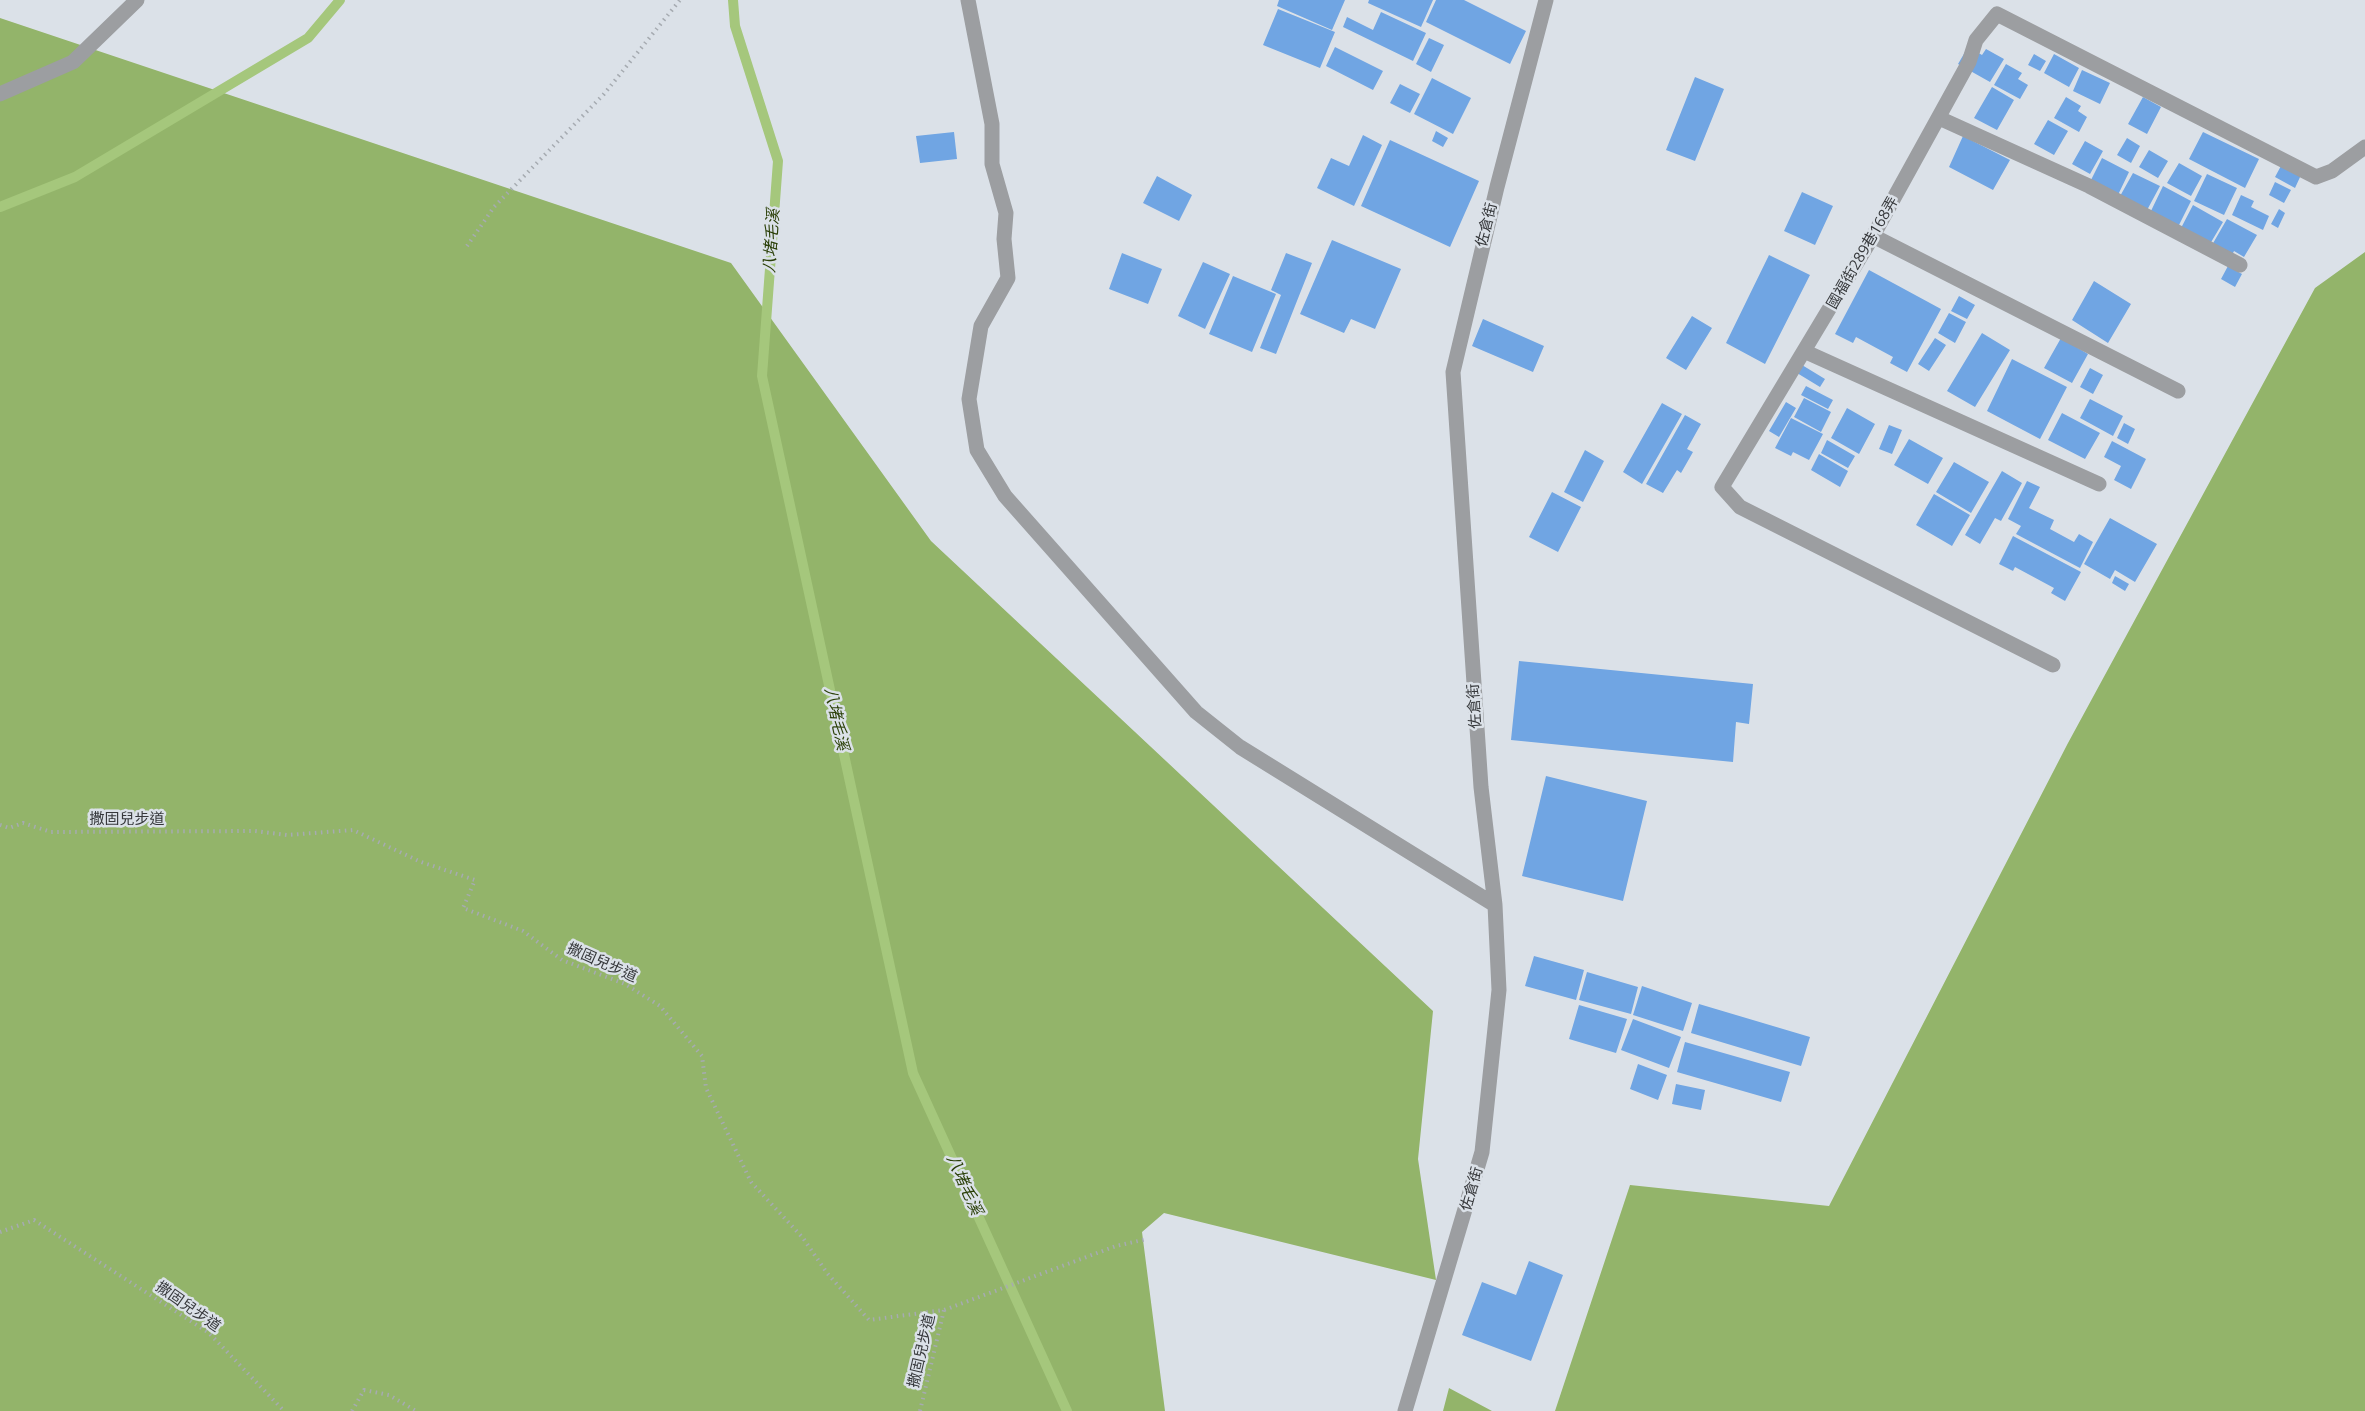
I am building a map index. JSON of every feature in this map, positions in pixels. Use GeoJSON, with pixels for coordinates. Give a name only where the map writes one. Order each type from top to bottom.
{"type":"FeatureCollection","features":[{"type":"Feature","properties":{"kind":"street"},"geometry":{"type":"LineString","coordinates":[[0,94],[73,62],[136,0]]}},
{"type":"Feature","properties":{"kind":"street"},"geometry":{"type":"LineString","coordinates":[[968,0],[992,124],[992,164],[1006,213],[1004,239],[1008,278],[981,326],[969,399],[977,450],[1005,496],[1196,712],[1240,747],[1495,905]]}},
{"type":"Feature","properties":{"kind":"street","name":"佐倉街"},"geometry":{"type":"LineString","coordinates":[[1405,1411],[1482,1152],[1499,990],[1495,905],[1481,787],[1453,372],[1481,250],[1546,0]]}},
{"type":"Feature","properties":{"kind":"street","name":"國福街289巷168弄"},"geometry":{"type":"LineString","coordinates":[[2053,665],[1740,507],[1722,487],[1874,237],[1969,62],[1976,40],[1997,14],[2304,173],[2316,177],[2332,171],[2365,147]]}},
{"type":"Feature","properties":{"kind":"street"},"geometry":{"type":"LineString","coordinates":[[1939,118],[2089,186],[2240,265]]}},
{"type":"Feature","properties":{"kind":"street"},"geometry":{"type":"LineString","coordinates":[[1874,237],[2178,391]]}},
{"type":"Feature","properties":{"kind":"street"},"geometry":{"type":"LineString","coordinates":[[1806,352],[2099,484]]}},
{"type":"Feature","properties":{"kind":"path"},"geometry":{"type":"LineString","coordinates":[[467,246],[494,207],[604,94],[680,0]]}},
{"type":"Feature","properties":{"kind":"path","name":"撒固兒步道"},"geometry":{"type":"LineString","coordinates":[[0,825],[9,828],[23,823],[51,832],[255,831],[287,834],[353,830],[421,862],[475,880],[463,908],[523,932],[562,960],[625,984],[660,1006],[702,1056],[705,1088],[751,1182],[803,1238],[827,1273],[869,1320],[944,1310],[920,1411]]}},
{"type":"Feature","properties":{"kind":"path","name":"撒固兒步道"},"geometry":{"type":"LineString","coordinates":[[0,1232],[34,1220],[209,1333],[284,1411]]}},
{"type":"Feature","properties":{"kind":"path"},"geometry":{"type":"LineString","coordinates":[[944,1310],[1116,1246],[1147,1239]]}},
{"type":"Feature","properties":{"kind":"path"},"geometry":{"type":"LineString","coordinates":[[352,1411],[364,1390],[389,1395],[416,1411]]}},
{"type":"Feature","properties":{"kind":"green space"},"geometry":{"type":"Polygon","coordinates":[[[0,18],[731,263],[931,541],[1433,1011],[1418,1159],[1436,1280],[1164,1213],[1142,1232],[1165,1411],[0,1411],[0,18]]]}},
{"type":"Feature","properties":{"kind":"green space"},"geometry":{"type":"Polygon","coordinates":[[[2365,252],[2365,1411],[1555,1411],[1630,1185],[1829,1206],[2068,743],[2315,288],[2365,252]]]}},
{"type":"Feature","properties":{"kind":"green space"},"geometry":{"type":"Polygon","coordinates":[[[1449,1388],[1492,1411],[1443,1411],[1449,1388]]]}},
{"type":"Feature","properties":{"kind":"building"},"geometry":{"type":"Polygon","coordinates":[[[1279,0],[1345,0],[1332,30],[1277,6],[1279,0]]]}},
{"type":"Feature","properties":{"kind":"building"},"geometry":{"type":"Polygon","coordinates":[[[1369,0],[1433,0],[1421,27],[1368,3],[1369,0]]]}},
{"type":"Feature","properties":{"kind":"building"},"geometry":{"type":"Polygon","coordinates":[[[1436,0],[1464,0],[1526,31],[1510,64],[1426,22],[1436,0]]]}},
{"type":"Feature","properties":{"kind":"building"},"geometry":{"type":"Polygon","coordinates":[[[1278,9],[1335,32],[1320,68],[1263,45],[1278,9]]]}},
{"type":"Feature","properties":{"kind":"building"},"geometry":{"type":"Polygon","coordinates":[[[1381,12],[1426,33],[1413,61],[1343,27],[1347,17],[1373,30],[1381,12]]]}},
{"type":"Feature","properties":{"kind":"building"},"geometry":{"type":"Polygon","coordinates":[[[1429,38],[1444,45],[1431,72],[1416,64],[1429,38]]]}},
{"type":"Feature","properties":{"kind":"building"},"geometry":{"type":"Polygon","coordinates":[[[1335,47],[1383,71],[1373,90],[1326,66],[1335,47]]]}},
{"type":"Feature","properties":{"kind":"building"},"geometry":{"type":"Polygon","coordinates":[[[1968,47],[1982,55],[1986,49],[2004,59],[1990,82],[1958,64],[1968,47]]]}},
{"type":"Feature","properties":{"kind":"building"},"geometry":{"type":"Polygon","coordinates":[[[2034,54],[2046,61],[2040,71],[2028,65],[2034,54]]]}},
{"type":"Feature","properties":{"kind":"building"},"geometry":{"type":"Polygon","coordinates":[[[2054,54],[2079,68],[2069,87],[2044,73],[2054,54]]]}},
{"type":"Feature","properties":{"kind":"building"},"geometry":{"type":"Polygon","coordinates":[[[2006,64],[2022,73],[2018,79],[2028,85],[2020,99],[1994,85],[2006,64]]]}},
{"type":"Feature","properties":{"kind":"building"},"geometry":{"type":"Polygon","coordinates":[[[2082,70],[2110,83],[2100,104],[2073,91],[2082,70]]]}},
{"type":"Feature","properties":{"kind":"building"},"geometry":{"type":"Polygon","coordinates":[[[1695,77],[1724,89],[1695,161],[1666,150],[1695,77]]]}},
{"type":"Feature","properties":{"kind":"building"},"geometry":{"type":"Polygon","coordinates":[[[1432,78],[1471,98],[1453,134],[1414,114],[1432,78]]]}},
{"type":"Feature","properties":{"kind":"building"},"geometry":{"type":"Polygon","coordinates":[[[1400,84],[1420,94],[1410,113],[1390,103],[1400,84]]]}},
{"type":"Feature","properties":{"kind":"building"},"geometry":{"type":"Polygon","coordinates":[[[1992,87],[2014,100],[1997,130],[1974,118],[1992,87]]]}},
{"type":"Feature","properties":{"kind":"building"},"geometry":{"type":"Polygon","coordinates":[[[2066,97],[2081,106],[2078,111],[2087,117],[2079,132],[2054,118],[2066,97]]]}},
{"type":"Feature","properties":{"kind":"building"},"geometry":{"type":"Polygon","coordinates":[[[2143,97],[2161,107],[2147,134],[2128,124],[2143,97]]]}},
{"type":"Feature","properties":{"kind":"building"},"geometry":{"type":"Polygon","coordinates":[[[2048,120],[2068,131],[2054,155],[2034,144],[2048,120]]]}},
{"type":"Feature","properties":{"kind":"building"},"geometry":{"type":"Polygon","coordinates":[[[1436,131],[1448,138],[1443,147],[1432,141],[1436,131]]]}},
{"type":"Feature","properties":{"kind":"building"},"geometry":{"type":"Polygon","coordinates":[[[954,132],[957,159],[920,163],[916,136],[954,132]]]}},
{"type":"Feature","properties":{"kind":"building"},"geometry":{"type":"Polygon","coordinates":[[[2203,132],[2259,159],[2245,188],[2189,159],[2203,132]]]}},
{"type":"Feature","properties":{"kind":"building"},"geometry":{"type":"Polygon","coordinates":[[[1363,135],[1382,145],[1354,206],[1317,188],[1331,158],[1349,166],[1363,135]]]}},
{"type":"Feature","properties":{"kind":"building"},"geometry":{"type":"Polygon","coordinates":[[[1963,136],[2010,160],[1993,190],[1949,167],[1963,136]]]}},
{"type":"Feature","properties":{"kind":"building"},"geometry":{"type":"Polygon","coordinates":[[[2127,138],[2140,146],[2131,163],[2117,155],[2127,138]]]}},
{"type":"Feature","properties":{"kind":"building"},"geometry":{"type":"Polygon","coordinates":[[[1390,140],[1479,181],[1450,247],[1361,206],[1390,140]]]}},
{"type":"Feature","properties":{"kind":"building"},"geometry":{"type":"Polygon","coordinates":[[[2085,141],[2103,151],[2090,174],[2072,164],[2085,141]]]}},
{"type":"Feature","properties":{"kind":"building"},"geometry":{"type":"Polygon","coordinates":[[[2149,150],[2168,161],[2158,178],[2139,167],[2149,150]]]}},
{"type":"Feature","properties":{"kind":"building"},"geometry":{"type":"Polygon","coordinates":[[[2102,158],[2129,172],[2117,197],[2090,182],[2102,158]]]}},
{"type":"Feature","properties":{"kind":"building"},"geometry":{"type":"Polygon","coordinates":[[[2179,163],[2202,176],[2191,196],[2167,183],[2179,163]]]}},
{"type":"Feature","properties":{"kind":"building"},"geometry":{"type":"Polygon","coordinates":[[[2282,164],[2301,175],[2295,188],[2275,177],[2282,164]]]}},
{"type":"Feature","properties":{"kind":"building"},"geometry":{"type":"Polygon","coordinates":[[[2133,173],[2160,186],[2146,212],[2119,198],[2133,173]]]}},
{"type":"Feature","properties":{"kind":"building"},"geometry":{"type":"Polygon","coordinates":[[[2207,174],[2237,188],[2224,215],[2194,201],[2207,174]]]}},
{"type":"Feature","properties":{"kind":"building"},"geometry":{"type":"Polygon","coordinates":[[[1157,176],[1192,195],[1179,221],[1143,203],[1157,176]]]}},
{"type":"Feature","properties":{"kind":"building"},"geometry":{"type":"Polygon","coordinates":[[[2275,182],[2291,190],[2284,203],[2269,195],[2275,182]]]}},
{"type":"Feature","properties":{"kind":"building"},"geometry":{"type":"Polygon","coordinates":[[[2163,186],[2191,201],[2178,227],[2150,213],[2163,186]]]}},
{"type":"Feature","properties":{"kind":"building"},"geometry":{"type":"Polygon","coordinates":[[[1802,192],[1833,206],[1815,245],[1784,231],[1802,192]]]}},
{"type":"Feature","properties":{"kind":"building"},"geometry":{"type":"Polygon","coordinates":[[[2241,195],[2254,201],[2251,207],[2269,216],[2263,230],[2232,215],[2241,195]]]}},
{"type":"Feature","properties":{"kind":"building"},"geometry":{"type":"Polygon","coordinates":[[[2193,205],[2223,222],[2210,244],[2181,228],[2193,205]]]}},
{"type":"Feature","properties":{"kind":"building"},"geometry":{"type":"Polygon","coordinates":[[[2279,209],[2285,213],[2278,228],[2271,224],[2279,209]]]}},
{"type":"Feature","properties":{"kind":"building"},"geometry":{"type":"Polygon","coordinates":[[[2227,219],[2257,235],[2244,257],[2234,251],[2232,255],[2212,245],[2227,219]]]}},
{"type":"Feature","properties":{"kind":"building"},"geometry":{"type":"Polygon","coordinates":[[[1332,240],[1401,269],[1375,329],[1351,319],[1344,333],[1300,314],[1332,240]]]}},
{"type":"Feature","properties":{"kind":"building"},"geometry":{"type":"Polygon","coordinates":[[[1122,253],[1162,269],[1148,304],[1109,289],[1122,253]]]}},
{"type":"Feature","properties":{"kind":"building"},"geometry":{"type":"Polygon","coordinates":[[[1286,253],[1312,263],[1276,354],[1260,348],[1281,295],[1271,290],[1286,253]]]}},
{"type":"Feature","properties":{"kind":"building"},"geometry":{"type":"Polygon","coordinates":[[[1769,255],[1810,275],[1765,364],[1726,343],[1769,255]]]}},
{"type":"Feature","properties":{"kind":"building"},"geometry":{"type":"Polygon","coordinates":[[[1203,262],[1230,274],[1205,329],[1178,316],[1203,262]]]}},
{"type":"Feature","properties":{"kind":"building"},"geometry":{"type":"Polygon","coordinates":[[[2228,266],[2242,274],[2235,287],[2221,279],[2228,266]]]}},
{"type":"Feature","properties":{"kind":"building"},"geometry":{"type":"Polygon","coordinates":[[[1869,270],[1941,309],[1907,372],[1890,363],[1893,357],[1856,337],[1853,343],[1835,334],[1869,270]]]}},
{"type":"Feature","properties":{"kind":"building"},"geometry":{"type":"Polygon","coordinates":[[[1233,276],[1276,294],[1252,352],[1209,334],[1233,276]]]}},
{"type":"Feature","properties":{"kind":"building"},"geometry":{"type":"Polygon","coordinates":[[[2094,281],[2131,304],[2108,343],[2072,320],[2094,281]]]}},
{"type":"Feature","properties":{"kind":"building"},"geometry":{"type":"Polygon","coordinates":[[[1959,296],[1975,305],[1967,319],[1951,311],[1959,296]]]}},
{"type":"Feature","properties":{"kind":"building"},"geometry":{"type":"Polygon","coordinates":[[[1949,313],[1966,322],[1955,343],[1938,333],[1949,313]]]}},
{"type":"Feature","properties":{"kind":"building"},"geometry":{"type":"Polygon","coordinates":[[[1692,316],[1712,328],[1686,370],[1666,358],[1692,316]]]}},
{"type":"Feature","properties":{"kind":"building"},"geometry":{"type":"Polygon","coordinates":[[[1483,319],[1544,346],[1533,372],[1472,346],[1483,319]]]}},
{"type":"Feature","properties":{"kind":"building"},"geometry":{"type":"Polygon","coordinates":[[[1982,333],[2010,350],[1975,407],[1947,391],[1982,333]]]}},
{"type":"Feature","properties":{"kind":"building"},"geometry":{"type":"Polygon","coordinates":[[[1935,338],[1946,345],[1929,371],[1918,364],[1935,338]]]}},
{"type":"Feature","properties":{"kind":"building"},"geometry":{"type":"Polygon","coordinates":[[[2061,338],[2088,354],[2072,383],[2044,368],[2061,338]]]}},
{"type":"Feature","properties":{"kind":"building"},"geometry":{"type":"Polygon","coordinates":[[[2012,359],[2067,387],[2040,439],[1987,411],[2012,359]]]}},
{"type":"Feature","properties":{"kind":"building"},"geometry":{"type":"Polygon","coordinates":[[[1802,365],[1825,379],[1820,387],[1797,373],[1802,365]]]}},
{"type":"Feature","properties":{"kind":"building"},"geometry":{"type":"Polygon","coordinates":[[[2090,368],[2103,375],[2093,394],[2080,387],[2090,368]]]}},
{"type":"Feature","properties":{"kind":"building"},"geometry":{"type":"Polygon","coordinates":[[[1806,386],[1833,400],[1828,409],[1801,395],[1806,386]]]}},
{"type":"Feature","properties":{"kind":"building"},"geometry":{"type":"Polygon","coordinates":[[[1804,398],[1831,412],[1821,432],[1794,417],[1804,398]]]}},
{"type":"Feature","properties":{"kind":"building"},"geometry":{"type":"Polygon","coordinates":[[[2090,399],[2123,416],[2113,436],[2080,418],[2090,399]]]}},
{"type":"Feature","properties":{"kind":"building"},"geometry":{"type":"Polygon","coordinates":[[[1786,402],[1796,408],[1779,437],[1769,431],[1786,402]]]}},
{"type":"Feature","properties":{"kind":"building"},"geometry":{"type":"Polygon","coordinates":[[[1662,403],[1682,414],[1642,484],[1623,472],[1662,403]]]}},
{"type":"Feature","properties":{"kind":"building"},"geometry":{"type":"Polygon","coordinates":[[[1847,408],[1875,424],[1859,454],[1831,438],[1847,408]]]}},
{"type":"Feature","properties":{"kind":"building"},"geometry":{"type":"Polygon","coordinates":[[[2062,413],[2100,433],[2085,459],[2048,440],[2062,413]]]}},
{"type":"Feature","properties":{"kind":"building"},"geometry":{"type":"Polygon","coordinates":[[[1685,415],[1701,424],[1687,449],[1693,452],[1681,473],[1677,470],[1663,493],[1646,484],[1685,415]]]}},
{"type":"Feature","properties":{"kind":"building"},"geometry":{"type":"Polygon","coordinates":[[[1791,418],[1823,434],[1809,460],[1793,452],[1791,456],[1775,448],[1791,418]]]}},
{"type":"Feature","properties":{"kind":"building"},"geometry":{"type":"Polygon","coordinates":[[[2124,423],[2135,429],[2128,444],[2117,438],[2124,423]]]}},
{"type":"Feature","properties":{"kind":"building"},"geometry":{"type":"Polygon","coordinates":[[[1889,425],[1902,430],[1892,454],[1879,449],[1889,425]]]}},
{"type":"Feature","properties":{"kind":"building"},"geometry":{"type":"Polygon","coordinates":[[[1909,439],[1943,458],[1928,484],[1894,465],[1909,439]]]}},
{"type":"Feature","properties":{"kind":"building"},"geometry":{"type":"Polygon","coordinates":[[[1827,440],[1855,456],[1848,468],[1821,453],[1827,440]]]}},
{"type":"Feature","properties":{"kind":"building"},"geometry":{"type":"Polygon","coordinates":[[[2112,441],[2146,459],[2131,489],[2114,480],[2121,466],[2104,457],[2112,441]]]}},
{"type":"Feature","properties":{"kind":"building"},"geometry":{"type":"Polygon","coordinates":[[[1585,450],[1604,461],[1583,502],[1564,492],[1585,450]]]}},
{"type":"Feature","properties":{"kind":"building"},"geometry":{"type":"Polygon","coordinates":[[[1819,454],[1848,471],[1840,487],[1811,470],[1819,454]]]}},
{"type":"Feature","properties":{"kind":"building"},"geometry":{"type":"Polygon","coordinates":[[[1954,462],[1989,482],[1971,513],[1936,492],[1954,462]]]}},
{"type":"Feature","properties":{"kind":"building"},"geometry":{"type":"Polygon","coordinates":[[[2002,471],[2022,483],[2001,521],[1995,518],[1980,544],[1965,535],[2002,471]]]}},
{"type":"Feature","properties":{"kind":"building"},"geometry":{"type":"Polygon","coordinates":[[[2027,481],[2040,487],[2029,508],[2054,520],[2050,529],[2074,542],[2079,534],[2093,542],[2080,568],[2016,534],[2021,526],[2008,519],[2027,481]]]}},
{"type":"Feature","properties":{"kind":"building"},"geometry":{"type":"Polygon","coordinates":[[[1552,492],[1581,507],[1558,552],[1529,537],[1552,492]]]}},
{"type":"Feature","properties":{"kind":"building"},"geometry":{"type":"Polygon","coordinates":[[[1934,494],[1970,515],[1952,546],[1916,525],[1934,494]]]}},
{"type":"Feature","properties":{"kind":"building"},"geometry":{"type":"Polygon","coordinates":[[[2110,518],[2157,544],[2135,582],[2115,570],[2110,579],[2084,564],[2110,518]]]}},
{"type":"Feature","properties":{"kind":"building"},"geometry":{"type":"Polygon","coordinates":[[[2013,536],[2081,572],[2065,601],[2051,593],[2054,588],[2015,567],[2013,571],[1999,564],[2013,536]]]}},
{"type":"Feature","properties":{"kind":"building"},"geometry":{"type":"Polygon","coordinates":[[[2115,576],[2129,584],[2125,591],[2112,583],[2115,576]]]}},
{"type":"Feature","properties":{"kind":"building"},"geometry":{"type":"Polygon","coordinates":[[[1519,661],[1753,684],[1749,724],[1736,722],[1733,762],[1511,740],[1519,661]]]}},
{"type":"Feature","properties":{"kind":"building"},"geometry":{"type":"Polygon","coordinates":[[[1546,776],[1647,801],[1623,901],[1522,876],[1546,776]]]}},
{"type":"Feature","properties":{"kind":"building"},"geometry":{"type":"Polygon","coordinates":[[[1534,956],[1584,970],[1576,1000],[1525,986],[1534,956]]]}},
{"type":"Feature","properties":{"kind":"building"},"geometry":{"type":"Polygon","coordinates":[[[1587,972],[1638,987],[1631,1014],[1579,1000],[1587,972]]]}},
{"type":"Feature","properties":{"kind":"building"},"geometry":{"type":"Polygon","coordinates":[[[1642,986],[1692,1003],[1683,1031],[1633,1015],[1642,986]]]}},
{"type":"Feature","properties":{"kind":"building"},"geometry":{"type":"Polygon","coordinates":[[[1699,1004],[1810,1037],[1801,1066],[1691,1033],[1699,1004]]]}},
{"type":"Feature","properties":{"kind":"building"},"geometry":{"type":"Polygon","coordinates":[[[1579,1005],[1627,1019],[1616,1053],[1569,1039],[1579,1005]]]}},
{"type":"Feature","properties":{"kind":"building"},"geometry":{"type":"Polygon","coordinates":[[[1633,1019],[1681,1037],[1669,1068],[1621,1050],[1633,1019]]]}},
{"type":"Feature","properties":{"kind":"building"},"geometry":{"type":"Polygon","coordinates":[[[1685,1042],[1790,1072],[1781,1102],[1677,1072],[1685,1042]]]}},
{"type":"Feature","properties":{"kind":"building"},"geometry":{"type":"Polygon","coordinates":[[[1638,1064],[1667,1075],[1658,1100],[1630,1089],[1638,1064]]]}},
{"type":"Feature","properties":{"kind":"building"},"geometry":{"type":"Polygon","coordinates":[[[1676,1084],[1705,1090],[1701,1110],[1672,1104],[1676,1084]]]}},
{"type":"Feature","properties":{"kind":"building"},"geometry":{"type":"Polygon","coordinates":[[[1529,1261],[1563,1275],[1531,1361],[1462,1335],[1482,1282],[1516,1295],[1529,1261]]]}},
{"type":"Feature","properties":{"kind":"waterway"},"geometry":{"type":"LineString","coordinates":[[0,207],[75,177],[308,38],[340,0]]}},
{"type":"Feature","properties":{"kind":"waterway","name":"八堵毛溪"},"geometry":{"type":"LineString","coordinates":[[733,0],[735,26],[778,161],[762,376],[913,1073],[1067,1411]]}}]}
